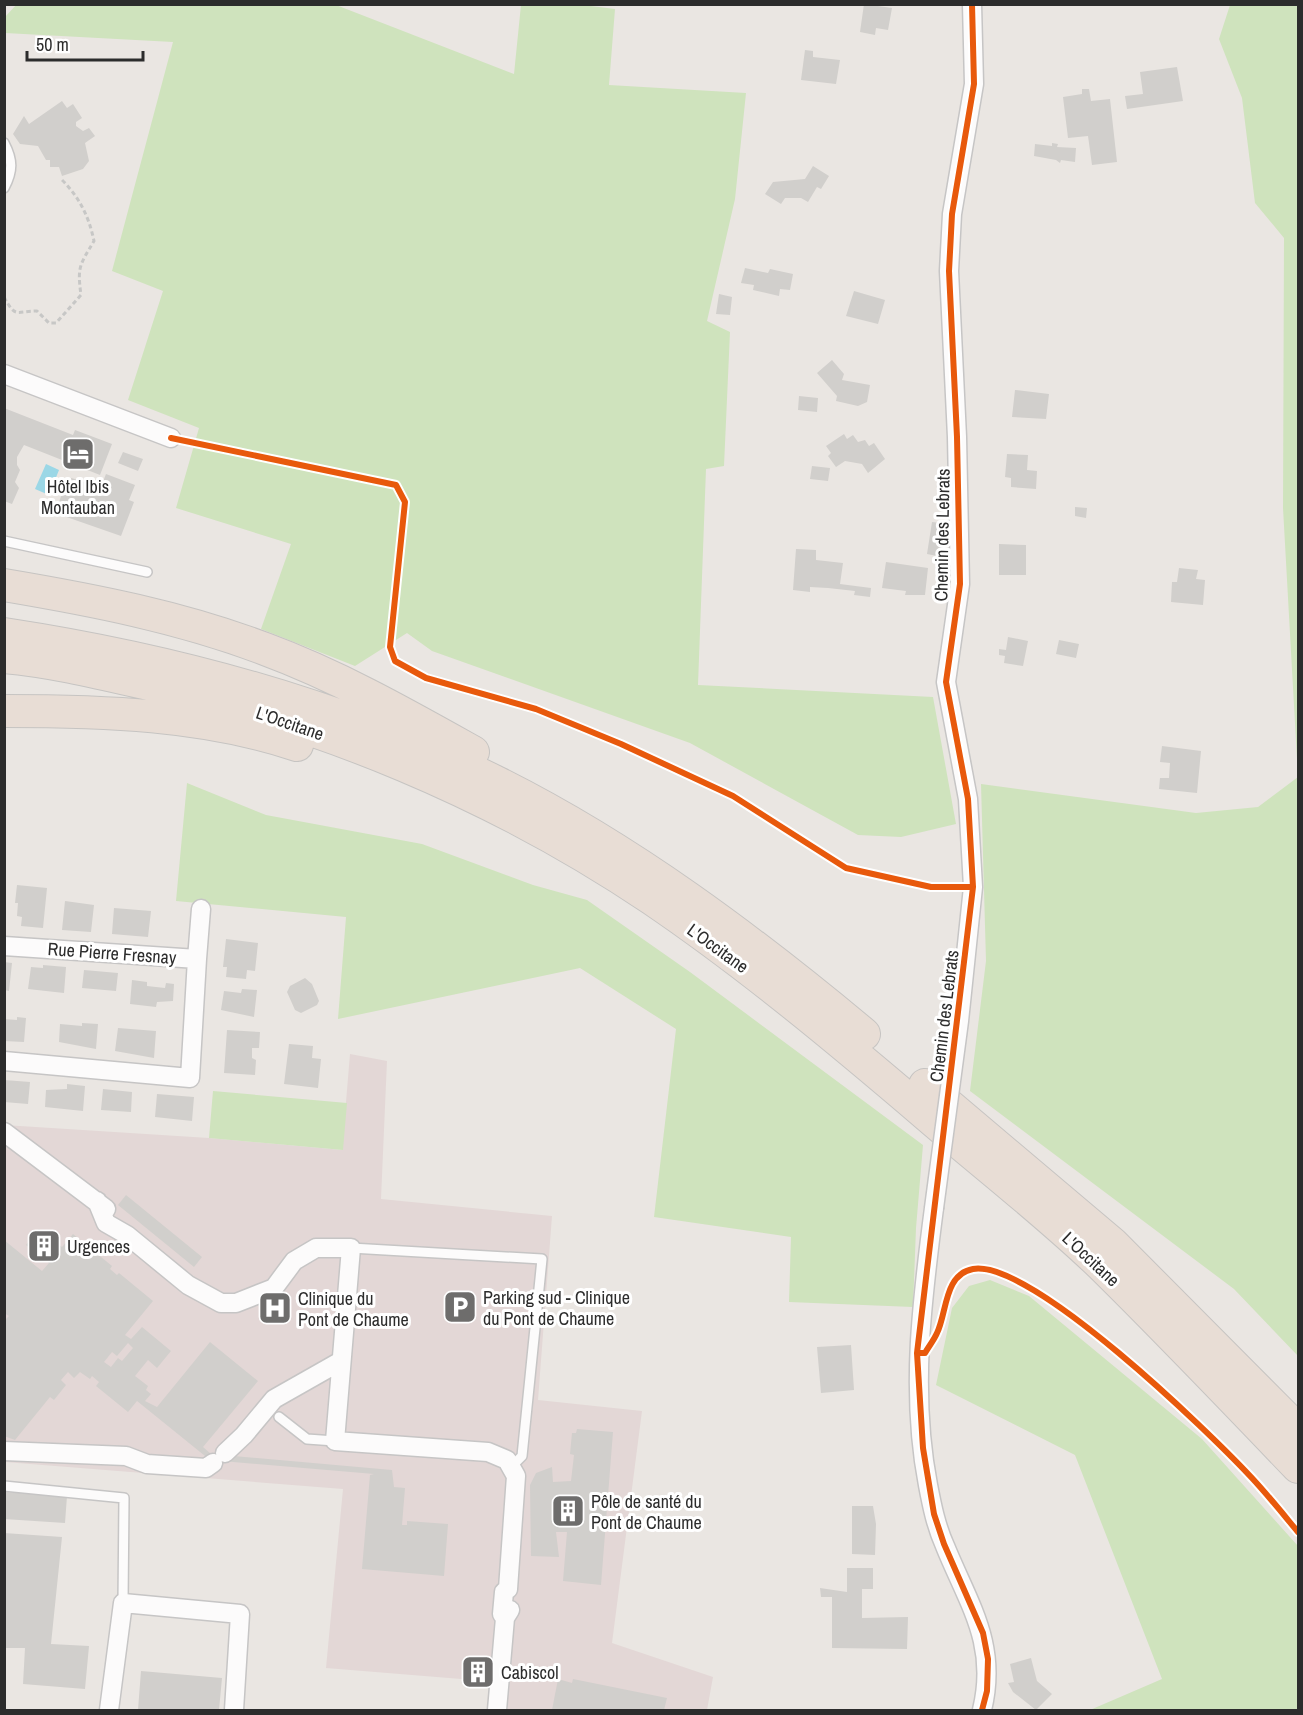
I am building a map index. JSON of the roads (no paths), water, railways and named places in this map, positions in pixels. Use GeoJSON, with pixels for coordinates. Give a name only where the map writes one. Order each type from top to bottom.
{"type":"FeatureCollection","features":[{"type":"Feature","properties":{"kind":"highway"},"geometry":{"type":"LineString","coordinates":[[4,585],[143,611],[265,649],[327,675],[390,705],[536,789],[602,841]]}},
{"type":"Feature","properties":{"kind":"highway","name":"L'Occitane"},"geometry":{"type":"LineString","coordinates":[[4,634],[156,661],[236,682],[315,707],[409,744],[498,783],[602,841],[665,881],[773,960],[1113,1244],[1299,1430]]}},
{"type":"Feature","properties":{"kind":"highway","name":"L'Occitane"},"geometry":{"type":"LineString","coordinates":[[4,657],[78,668],[194,693],[287,721],[395,761],[534,828],[651,898],[766,983],[869,1066],[1098,1263],[1299,1467]]}},
{"type":"Feature","properties":{"kind":"highway"},"geometry":{"type":"LineString","coordinates":[[4,711],[131,714],[210,724],[289,742],[369,768],[449,801],[534,828]]}},
{"type":"Feature","properties":{"kind":"street","name":"Chemin des Lebrats"},"geometry":{"type":"LineString","coordinates":[[972,4],[974,84],[952,214],[949,270],[957,437],[960,584],[946,682],[968,800],[973,887],[959,1021],[917,1353],[923,1448],[934,1514],[944,1544],[983,1633],[988,1659],[987,1691],[982,1710]]}},
{"type":"Feature","properties":{"kind":"street"},"geometry":{"type":"LineString","coordinates":[[4,374],[171,438]]}},
{"type":"Feature","properties":{"kind":"street"},"geometry":{"type":"LineString","coordinates":[[197,959],[201,909]]}},
{"type":"Feature","properties":{"kind":"street","name":"Rue Pierre Fresnay"},"geometry":{"type":"LineString","coordinates":[[4,946],[197,959],[190,1078],[4,1061]]}},
{"type":"Feature","properties":{"kind":"street"},"geometry":{"type":"LineString","coordinates":[[4,1132],[97,1202],[124,1225],[127,1236],[188,1285],[221,1304],[236,1303],[274,1288],[294,1261],[316,1248],[351,1248],[335,1441],[488,1452],[507,1460],[516,1476],[508,1589],[504,1592],[502,1614],[505,1618],[497,1710]]}},
{"type":"Feature","properties":{"kind":"street"},"geometry":{"type":"LineString","coordinates":[[4,1450],[126,1456],[147,1464],[206,1468],[244,1435],[274,1399],[341,1361]]}},
{"type":"Feature","properties":{"kind":"street"},"geometry":{"type":"LineString","coordinates":[[109,1710],[123,1603],[240,1614],[234,1710]]}},
{"type":"Feature","properties":{"kind":"lane"},"geometry":{"type":"LineString","coordinates":[[4,143],[11,157],[11,174],[4,188]]}},
{"type":"Feature","properties":{"kind":"lane"},"geometry":{"type":"LineString","coordinates":[[4,541],[147,572]]}},
{"type":"Feature","properties":{"kind":"lane"},"geometry":{"type":"LineString","coordinates":[[351,1248],[542,1259],[522,1456],[511,1467]]}},
{"type":"Feature","properties":{"kind":"lane"},"geometry":{"type":"LineString","coordinates":[[279,1417],[307,1439],[335,1441]]}},
{"type":"Feature","properties":{"kind":"lane"},"geometry":{"type":"LineString","coordinates":[[4,1486],[124,1498],[123,1603]]}},
{"type":"Feature","properties":{"kind":"water"},"geometry":{"type":"Polygon","coordinates":[[[46,464],[59,470],[49,495],[35,489],[46,464]]]}},
{"type":"Feature","properties":{"kind":"place","name":"Hôtel Ibis Montauban"},"geometry":{"type":"Point","coordinates":[78,454]}},
{"type":"Feature","properties":{"kind":"place","name":"Urgences"},"geometry":{"type":"Point","coordinates":[44,1246]}},
{"type":"Feature","properties":{"kind":"place","name":"Parking sud - Clinique du Pont de Chaume"},"geometry":{"type":"Point","coordinates":[460,1307]}},
{"type":"Feature","properties":{"kind":"place","name":"Clinique du Pont de Chaume"},"geometry":{"type":"Point","coordinates":[275,1308]}},
{"type":"Feature","properties":{"kind":"place","name":"Pôle de santé du Pont de Chaume"},"geometry":{"type":"Point","coordinates":[568,1511]}},
{"type":"Feature","properties":{"kind":"place","name":"Cabiscol"},"geometry":{"type":"Point","coordinates":[478,1672]}}]}
